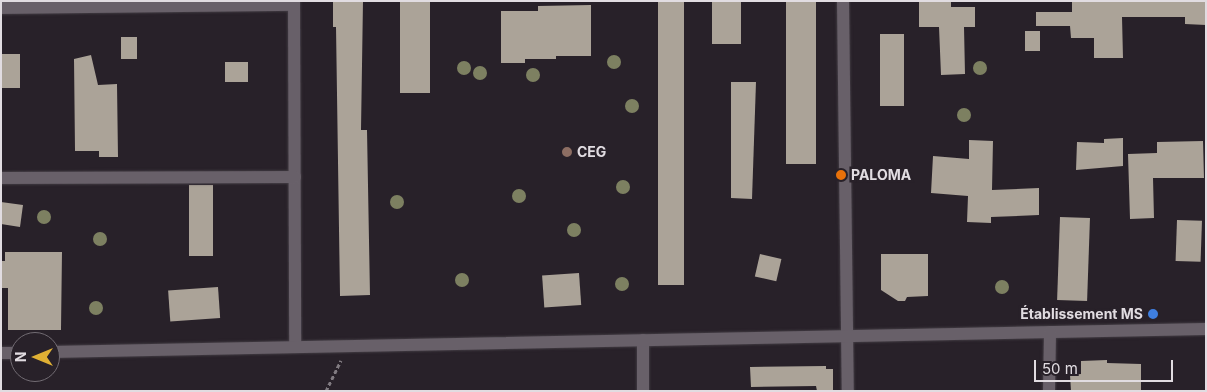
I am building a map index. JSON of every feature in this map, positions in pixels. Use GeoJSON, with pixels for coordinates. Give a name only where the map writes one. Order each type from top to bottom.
{"type":"FeatureCollection","features":[{"type":"Feature","properties":{"kind":"street"},"geometry":{"type":"LineString","coordinates":[[843,1],[849,336],[848,391]]}},
{"type":"Feature","properties":{"kind":"street"},"geometry":{"type":"LineString","coordinates":[[1,8],[123,3],[294,3],[295,347]]}},
{"type":"Feature","properties":{"kind":"street"},"geometry":{"type":"LineString","coordinates":[[1,178],[295,177]]}},
{"type":"Feature","properties":{"kind":"street"},"geometry":{"type":"LineString","coordinates":[[60,352],[1206,329]]}},
{"type":"Feature","properties":{"kind":"street"},"geometry":{"type":"LineString","coordinates":[[1049,391],[1050,332]]}},
{"type":"Feature","properties":{"kind":"street"},"geometry":{"type":"LineString","coordinates":[[643,340],[643,391]]}},
{"type":"Feature","properties":{"kind":"path"},"geometry":{"type":"LineString","coordinates":[[326,391],[348,346]]}},
{"type":"Feature","properties":{"kind":"building"},"geometry":{"type":"Polygon","coordinates":[[[333,1],[363,1],[361,130],[367,130],[370,295],[340,296],[336,27],[333,27],[333,1]]]}},
{"type":"Feature","properties":{"kind":"building"},"geometry":{"type":"Polygon","coordinates":[[[400,1],[430,1],[430,93],[400,93],[400,1]]]}},
{"type":"Feature","properties":{"kind":"building"},"geometry":{"type":"Polygon","coordinates":[[[658,1],[684,1],[684,285],[658,285],[658,1]]]}},
{"type":"Feature","properties":{"kind":"building"},"geometry":{"type":"Polygon","coordinates":[[[712,1],[741,1],[741,44],[712,44],[712,1]]]}},
{"type":"Feature","properties":{"kind":"building"},"geometry":{"type":"Polygon","coordinates":[[[786,1],[816,1],[816,164],[786,164],[786,1]]]}},
{"type":"Feature","properties":{"kind":"building"},"geometry":{"type":"Polygon","coordinates":[[[919,1],[951,1],[951,7],[975,7],[975,27],[964,27],[965,74],[941,75],[939,27],[919,27],[919,1]]]}},
{"type":"Feature","properties":{"kind":"building"},"geometry":{"type":"Polygon","coordinates":[[[1072,1],[1206,1],[1206,25],[1185,24],[1185,17],[1122,17],[1123,58],[1094,58],[1094,38],[1071,38],[1070,26],[1036,26],[1036,12],[1072,12],[1072,1]]]}},
{"type":"Feature","properties":{"kind":"building"},"geometry":{"type":"Polygon","coordinates":[[[591,5],[591,56],[556,56],[556,59],[525,59],[525,63],[501,63],[501,11],[538,11],[538,6],[591,5]]]}},
{"type":"Feature","properties":{"kind":"building"},"geometry":{"type":"Polygon","coordinates":[[[1025,31],[1040,31],[1040,51],[1025,51],[1025,31]]]}},
{"type":"Feature","properties":{"kind":"building"},"geometry":{"type":"Polygon","coordinates":[[[880,34],[904,34],[904,106],[880,106],[880,34]]]}},
{"type":"Feature","properties":{"kind":"building"},"geometry":{"type":"Polygon","coordinates":[[[121,37],[137,37],[137,59],[121,59],[121,37]]]}},
{"type":"Feature","properties":{"kind":"building"},"geometry":{"type":"Polygon","coordinates":[[[1,54],[20,54],[20,88],[1,88],[1,54]]]}},
{"type":"Feature","properties":{"kind":"building"},"geometry":{"type":"Polygon","coordinates":[[[91,55],[98,85],[117,84],[118,157],[99,157],[99,151],[75,151],[74,59],[91,55]]]}},
{"type":"Feature","properties":{"kind":"building"},"geometry":{"type":"Polygon","coordinates":[[[225,62],[248,62],[248,82],[225,82],[225,62]]]}},
{"type":"Feature","properties":{"kind":"building"},"geometry":{"type":"Polygon","coordinates":[[[731,82],[756,82],[752,199],[731,198],[731,82]]]}},
{"type":"Feature","properties":{"kind":"building"},"geometry":{"type":"Polygon","coordinates":[[[1123,138],[1123,166],[1076,170],[1077,142],[1104,143],[1104,139],[1123,138]]]}},
{"type":"Feature","properties":{"kind":"building"},"geometry":{"type":"Polygon","coordinates":[[[969,140],[993,141],[992,190],[1039,188],[1039,215],[991,217],[991,223],[967,222],[968,196],[931,193],[933,156],[969,159],[969,140]]]}},
{"type":"Feature","properties":{"kind":"building"},"geometry":{"type":"Polygon","coordinates":[[[1203,141],[1204,178],[1153,178],[1154,218],[1130,219],[1128,154],[1157,153],[1157,142],[1203,141]]]}},
{"type":"Feature","properties":{"kind":"building"},"geometry":{"type":"Polygon","coordinates":[[[189,185],[213,185],[213,256],[189,256],[189,185]]]}},
{"type":"Feature","properties":{"kind":"building"},"geometry":{"type":"Polygon","coordinates":[[[1,202],[23,205],[20,227],[1,224],[1,202]]]}},
{"type":"Feature","properties":{"kind":"building"},"geometry":{"type":"Polygon","coordinates":[[[1060,217],[1090,218],[1087,301],[1057,300],[1060,217]]]}},
{"type":"Feature","properties":{"kind":"building"},"geometry":{"type":"Polygon","coordinates":[[[1177,220],[1202,221],[1201,262],[1176,261],[1177,220]]]}},
{"type":"Feature","properties":{"kind":"building"},"geometry":{"type":"Polygon","coordinates":[[[5,252],[62,252],[61,330],[8,330],[8,288],[1,288],[1,261],[5,261],[5,252]]]}},
{"type":"Feature","properties":{"kind":"building"},"geometry":{"type":"Polygon","coordinates":[[[760,254],[781,259],[776,281],[755,276],[760,254]]]}},
{"type":"Feature","properties":{"kind":"building"},"geometry":{"type":"Polygon","coordinates":[[[881,254],[928,254],[928,296],[907,297],[905,301],[898,301],[881,290],[881,254]]]}},
{"type":"Feature","properties":{"kind":"building"},"geometry":{"type":"Polygon","coordinates":[[[579,273],[581,305],[544,308],[542,276],[579,273]]]}},
{"type":"Feature","properties":{"kind":"building"},"geometry":{"type":"Polygon","coordinates":[[[218,287],[220,318],[170,321],[168,290],[218,287]]]}},
{"type":"Feature","properties":{"kind":"building"},"geometry":{"type":"Polygon","coordinates":[[[1107,360],[1107,363],[1141,364],[1141,391],[1071,391],[1070,375],[1081,374],[1081,361],[1107,360]]]}},
{"type":"Feature","properties":{"kind":"building"},"geometry":{"type":"Polygon","coordinates":[[[826,366],[826,369],[833,369],[833,391],[817,391],[816,386],[751,387],[750,367],[826,366]]]}},
{"type":"Feature","properties":{"kind":"place","name":"CEG"},"geometry":{"type":"Point","coordinates":[567,152]}},
{"type":"Feature","properties":{"kind":"place","name":"PALOMA"},"geometry":{"type":"Point","coordinates":[841,175]}},
{"type":"Feature","properties":{"kind":"place","name":"Établissement MS"},"geometry":{"type":"Point","coordinates":[1153,314]}}]}
